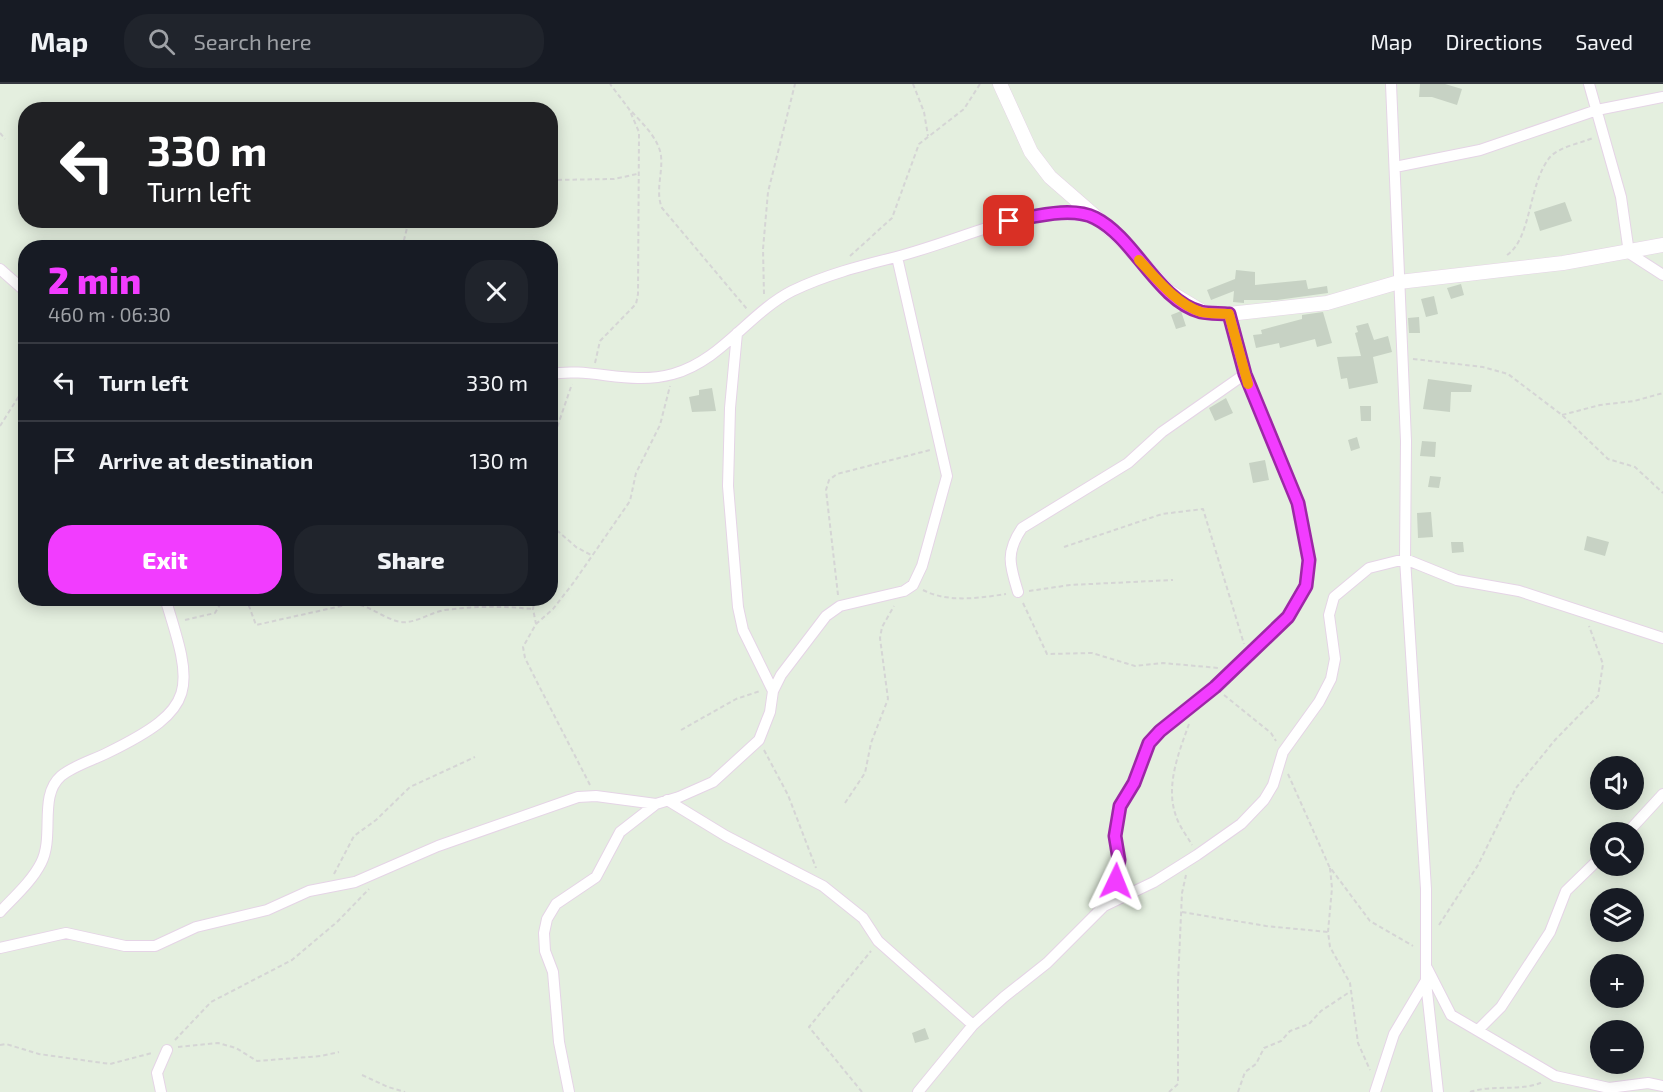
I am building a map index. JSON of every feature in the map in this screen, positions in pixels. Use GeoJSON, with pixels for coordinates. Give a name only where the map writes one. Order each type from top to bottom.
{"type":"FeatureCollection","features":[{"type":"Feature","properties":{"kind":"street"},"geometry":{"type":"LineString","coordinates":[[1000,84],[1037,162],[1095,218],[1120,238],[1168,291],[1193,309],[1203,312],[1229,314],[1327,303],[1399,282],[1478,275],[1629,253],[1663,245]]}},
{"type":"Feature","properties":{"kind":"street"},"geometry":{"type":"LineString","coordinates":[[1391,84],[1406,441],[1405,559],[1426,889],[1426,982],[1437,1092]]}},
{"type":"Feature","properties":{"kind":"street"},"geometry":{"type":"LineString","coordinates":[[1589,84],[1621,197],[1629,253],[1663,275]]}},
{"type":"Feature","properties":{"kind":"street"},"geometry":{"type":"LineString","coordinates":[[1395,167],[1480,150],[1597,110],[1663,97]]}},
{"type":"Feature","properties":{"kind":"street"},"geometry":{"type":"LineString","coordinates":[[558,373],[576,372],[637,380],[673,374],[704,360],[765,309],[790,292],[828,275],[897,257],[1009,221],[1039,216],[1076,214],[1095,218]]}},
{"type":"Feature","properties":{"kind":"street"},"geometry":{"type":"LineString","coordinates":[[569,1092],[559,1042],[553,972],[545,951],[544,933],[547,919],[556,904],[596,877],[620,832],[656,804],[712,782],[759,740],[770,712],[772,689],[812,631],[840,606],[908,588],[922,566],[944,494],[947,476],[897,257]]}},
{"type":"Feature","properties":{"kind":"street"},"geometry":{"type":"LineString","coordinates":[[0,269],[18,285]]}},
{"type":"Feature","properties":{"kind":"street"},"geometry":{"type":"LineString","coordinates":[[1104,906],[1119,870],[1115,836],[1120,806],[1134,783],[1149,743],[1160,731],[1215,687],[1288,617],[1306,586],[1309,560],[1298,503],[1245,374],[1229,314]]}},
{"type":"Feature","properties":{"kind":"street"},"geometry":{"type":"LineString","coordinates":[[737,333],[730,408],[728,486],[738,607],[743,630],[772,689]]}},
{"type":"Feature","properties":{"kind":"street"},"geometry":{"type":"LineString","coordinates":[[1018,592],[1009,563],[1013,541],[1022,528],[1128,463],[1162,432],[1245,374]]}},
{"type":"Feature","properties":{"kind":"street"},"geometry":{"type":"LineString","coordinates":[[918,1092],[973,1025],[1047,963],[1104,906],[1154,882],[1194,857],[1241,824],[1264,800],[1273,785],[1282,755],[1319,702],[1331,679],[1335,659],[1329,615],[1334,597],[1369,568],[1405,559],[1457,579],[1519,591],[1663,638]]}},
{"type":"Feature","properties":{"kind":"street"},"geometry":{"type":"LineString","coordinates":[[0,912],[42,862],[50,834],[47,810],[52,791],[61,776],[120,747],[166,719],[178,704],[185,684],[182,653],[167,606]]}},
{"type":"Feature","properties":{"kind":"street"},"geometry":{"type":"LineString","coordinates":[[1637,822],[1663,794]]}},
{"type":"Feature","properties":{"kind":"street"},"geometry":{"type":"LineString","coordinates":[[0,948],[66,933],[125,946],[154,946],[196,927],[267,910],[309,891],[355,882],[438,846],[578,797],[596,796],[656,804]]}},
{"type":"Feature","properties":{"kind":"street"},"geometry":{"type":"LineString","coordinates":[[667,800],[726,836],[823,886],[863,918],[878,941],[973,1025]]}},
{"type":"Feature","properties":{"kind":"street"},"geometry":{"type":"LineString","coordinates":[[1478,1030],[1501,1007],[1550,932],[1566,891],[1590,868]]}},
{"type":"Feature","properties":{"kind":"street"},"geometry":{"type":"LineString","coordinates":[[1427,964],[1451,1015],[1555,1076],[1609,1088],[1648,1083],[1663,1086]]}},
{"type":"Feature","properties":{"kind":"street"},"geometry":{"type":"LineString","coordinates":[[1376,1089],[1394,1034],[1426,982]]}},
{"type":"Feature","properties":{"kind":"street"},"geometry":{"type":"LineString","coordinates":[[161,1092],[157,1073],[167,1050]]}},
{"type":"Feature","properties":{"kind":"path"},"geometry":{"type":"LineString","coordinates":[[610,84],[658,147],[661,156],[658,199],[662,208],[754,318]]}},
{"type":"Feature","properties":{"kind":"path"},"geometry":{"type":"LineString","coordinates":[[765,309],[763,249],[768,192],[795,84]]}},
{"type":"Feature","properties":{"kind":"path"},"geometry":{"type":"LineString","coordinates":[[914,84],[924,112],[928,136]]}},
{"type":"Feature","properties":{"kind":"path"},"geometry":{"type":"LineString","coordinates":[[828,275],[892,218],[919,144],[964,109],[980,84]]}},
{"type":"Feature","properties":{"kind":"path"},"geometry":{"type":"LineString","coordinates":[[592,375],[600,341],[637,301],[640,241],[637,226],[639,132],[629,109]]}},
{"type":"Feature","properties":{"kind":"path"},"geometry":{"type":"LineString","coordinates":[[0,133],[5,139]]}},
{"type":"Feature","properties":{"kind":"path"},"geometry":{"type":"LineString","coordinates":[[1503,258],[1519,243],[1533,190],[1551,157],[1604,134]]}},
{"type":"Feature","properties":{"kind":"path"},"geometry":{"type":"LineString","coordinates":[[558,180],[614,179],[637,174]]}},
{"type":"Feature","properties":{"kind":"path"},"geometry":{"type":"LineString","coordinates":[[1401,357],[1483,367],[1508,374],[1562,415],[1608,459],[1635,467],[1663,493]]}},
{"type":"Feature","properties":{"kind":"path"},"geometry":{"type":"LineString","coordinates":[[558,425],[576,372]]}},
{"type":"Feature","properties":{"kind":"path"},"geometry":{"type":"LineString","coordinates":[[558,603],[591,555],[610,534],[630,501],[636,473],[660,425],[673,374]]}},
{"type":"Feature","properties":{"kind":"path"},"geometry":{"type":"LineString","coordinates":[[1562,415],[1663,393]]}},
{"type":"Feature","properties":{"kind":"path"},"geometry":{"type":"LineString","coordinates":[[0,426],[18,398]]}},
{"type":"Feature","properties":{"kind":"path"},"geometry":{"type":"LineString","coordinates":[[840,606],[826,490],[829,480],[837,474],[941,447]]}},
{"type":"Feature","properties":{"kind":"path"},"geometry":{"type":"LineString","coordinates":[[1064,546],[1162,514],[1203,509],[1248,656]]}},
{"type":"Feature","properties":{"kind":"path"},"geometry":{"type":"LineString","coordinates":[[558,531],[576,547],[591,555]]}},
{"type":"Feature","properties":{"kind":"path"},"geometry":{"type":"LineString","coordinates":[[845,803],[865,773],[871,743],[888,699],[880,638],[882,627],[908,588],[936,597],[975,598],[1070,585],[1173,580]]}},
{"type":"Feature","properties":{"kind":"path"},"geometry":{"type":"LineString","coordinates":[[1018,592],[1047,654],[1092,653],[1135,666],[1163,663],[1234,669]]}},
{"type":"Feature","properties":{"kind":"path"},"geometry":{"type":"LineString","coordinates":[[172,623],[215,613],[219,606]]}},
{"type":"Feature","properties":{"kind":"path"},"geometry":{"type":"LineString","coordinates":[[249,606],[256,625],[341,606]]}},
{"type":"Feature","properties":{"kind":"path"},"geometry":{"type":"LineString","coordinates":[[362,606],[378,615],[401,622],[443,610],[489,606]]}},
{"type":"Feature","properties":{"kind":"path"},"geometry":{"type":"LineString","coordinates":[[508,606],[533,609]]}},
{"type":"Feature","properties":{"kind":"path"},"geometry":{"type":"LineString","coordinates":[[534,606],[536,624]]}},
{"type":"Feature","properties":{"kind":"path"},"geometry":{"type":"LineString","coordinates":[[556,606],[536,624],[523,647],[525,658],[596,796]]}},
{"type":"Feature","properties":{"kind":"path"},"geometry":{"type":"LineString","coordinates":[[1427,949],[1439,924],[1478,866],[1516,788],[1556,740],[1598,696],[1603,664],[1584,612]]}},
{"type":"Feature","properties":{"kind":"path"},"geometry":{"type":"LineString","coordinates":[[1215,687],[1271,733],[1329,866],[1370,921],[1411,944],[1427,964]]}},
{"type":"Feature","properties":{"kind":"path"},"geometry":{"type":"LineString","coordinates":[[681,730],[736,699],[772,689]]}},
{"type":"Feature","properties":{"kind":"path"},"geometry":{"type":"LineString","coordinates":[[1169,1092],[1179,1084],[1181,912],[1184,883],[1194,857],[1176,819],[1172,801],[1176,758],[1197,701]]}},
{"type":"Feature","properties":{"kind":"path"},"geometry":{"type":"LineString","coordinates":[[759,740],[788,795],[823,886]]}},
{"type":"Feature","properties":{"kind":"path"},"geometry":{"type":"LineString","coordinates":[[330,878],[340,866],[354,836],[376,820],[410,787],[475,757]]}},
{"type":"Feature","properties":{"kind":"path"},"geometry":{"type":"LineString","coordinates":[[1329,866],[1332,888],[1328,932],[1330,947],[1347,976],[1358,1043],[1376,1089]]}},
{"type":"Feature","properties":{"kind":"path"},"geometry":{"type":"LineString","coordinates":[[167,1050],[196,1015],[212,1002],[292,960],[363,897],[380,873]]}},
{"type":"Feature","properties":{"kind":"path"},"geometry":{"type":"LineString","coordinates":[[1181,912],[1266,926],[1328,932]]}},
{"type":"Feature","properties":{"kind":"path"},"geometry":{"type":"LineString","coordinates":[[862,1092],[809,1027],[852,977],[878,941]]}},
{"type":"Feature","properties":{"kind":"path"},"geometry":{"type":"LineString","coordinates":[[1238,1092],[1245,1072],[1256,1064],[1264,1048],[1281,1041],[1290,1031],[1309,1024],[1321,1011],[1351,991]]}},
{"type":"Feature","properties":{"kind":"path"},"geometry":{"type":"LineString","coordinates":[[362,1075],[405,1092]]}},
{"type":"Feature","properties":{"kind":"path"},"geometry":{"type":"LineString","coordinates":[[1470,1092],[1484,1088],[1530,1088],[1555,1076]]}},
{"type":"Feature","properties":{"kind":"building"},"geometry":{"type":"Polygon","coordinates":[[[1420,84],[1445,84],[1462,89],[1457,105],[1432,97],[1419,97],[1420,84]]]}},
{"type":"Feature","properties":{"kind":"building"},"geometry":{"type":"Polygon","coordinates":[[[1565,202],[1572,221],[1540,231],[1534,212],[1565,202]]]}},
{"type":"Feature","properties":{"kind":"building"},"geometry":{"type":"Polygon","coordinates":[[[1236,270],[1255,272],[1255,285],[1306,280],[1308,289],[1327,286],[1328,293],[1277,300],[1244,300],[1244,303],[1233,302],[1234,291],[1211,300],[1207,290],[1235,279],[1236,270]]]}},
{"type":"Feature","properties":{"kind":"building"},"geometry":{"type":"Polygon","coordinates":[[[1461,284],[1464,295],[1451,299],[1447,288],[1461,284]]]}},
{"type":"Feature","properties":{"kind":"building"},"geometry":{"type":"Polygon","coordinates":[[[1434,296],[1438,314],[1426,317],[1421,299],[1434,296]]]}},
{"type":"Feature","properties":{"kind":"building"},"geometry":{"type":"Polygon","coordinates":[[[1181,311],[1186,326],[1176,329],[1171,315],[1181,311]]]}},
{"type":"Feature","properties":{"kind":"building"},"geometry":{"type":"Polygon","coordinates":[[[1323,312],[1332,343],[1317,347],[1315,339],[1280,348],[1279,343],[1256,348],[1253,335],[1262,334],[1261,330],[1302,319],[1302,315],[1323,312]]]}},
{"type":"Feature","properties":{"kind":"building"},"geometry":{"type":"Polygon","coordinates":[[[1419,317],[1420,333],[1409,333],[1408,318],[1419,317]]]}},
{"type":"Feature","properties":{"kind":"building"},"geometry":{"type":"Polygon","coordinates":[[[1368,323],[1374,340],[1388,336],[1392,352],[1373,357],[1378,383],[1349,389],[1347,378],[1341,379],[1337,357],[1361,356],[1355,333],[1358,332],[1356,326],[1368,323]]]}},
{"type":"Feature","properties":{"kind":"building"},"geometry":{"type":"Polygon","coordinates":[[[1428,379],[1472,385],[1471,392],[1451,392],[1450,412],[1423,409],[1428,379]]]}},
{"type":"Feature","properties":{"kind":"building"},"geometry":{"type":"Polygon","coordinates":[[[712,388],[716,411],[692,412],[689,397],[699,395],[699,390],[712,388]]]}},
{"type":"Feature","properties":{"kind":"building"},"geometry":{"type":"Polygon","coordinates":[[[1226,398],[1233,413],[1215,421],[1209,408],[1226,398]]]}},
{"type":"Feature","properties":{"kind":"building"},"geometry":{"type":"Polygon","coordinates":[[[1360,406],[1371,406],[1371,421],[1361,421],[1360,406]]]}},
{"type":"Feature","properties":{"kind":"building"},"geometry":{"type":"Polygon","coordinates":[[[1357,437],[1360,448],[1351,451],[1348,440],[1357,437]]]}},
{"type":"Feature","properties":{"kind":"building"},"geometry":{"type":"Polygon","coordinates":[[[1422,441],[1436,442],[1435,457],[1420,456],[1422,441]]]}},
{"type":"Feature","properties":{"kind":"building"},"geometry":{"type":"Polygon","coordinates":[[[1265,460],[1269,480],[1253,483],[1249,463],[1265,460]]]}},
{"type":"Feature","properties":{"kind":"building"},"geometry":{"type":"Polygon","coordinates":[[[1430,476],[1441,477],[1439,488],[1428,487],[1430,476]]]}},
{"type":"Feature","properties":{"kind":"building"},"geometry":{"type":"Polygon","coordinates":[[[1431,512],[1433,537],[1418,538],[1417,513],[1431,512]]]}},
{"type":"Feature","properties":{"kind":"building"},"geometry":{"type":"Polygon","coordinates":[[[1587,536],[1609,542],[1605,556],[1584,550],[1587,536]]]}},
{"type":"Feature","properties":{"kind":"building"},"geometry":{"type":"Polygon","coordinates":[[[1451,542],[1463,542],[1464,552],[1452,553],[1451,542]]]}},
{"type":"Feature","properties":{"kind":"building"},"geometry":{"type":"Polygon","coordinates":[[[925,1028],[929,1039],[915,1043],[912,1033],[925,1028]]]}},
{"type":"Feature","properties":{"kind":"slow traffic"},"geometry":{"type":"LineString","coordinates":[[1139,260],[1168,291],[1193,309],[1229,314],[1248,384]]}},
{"type":"Feature","properties":{"kind":"route"},"geometry":{"type":"LineString","coordinates":[[1009,221],[1039,216],[1076,214],[1095,218],[1120,238],[1168,291],[1193,309],[1229,314],[1245,374],[1270,442],[1286,472],[1298,503],[1309,560],[1306,586],[1288,617],[1215,687],[1160,731],[1149,743],[1134,783],[1120,806],[1115,836],[1119,860],[1116,881]]}}]}
